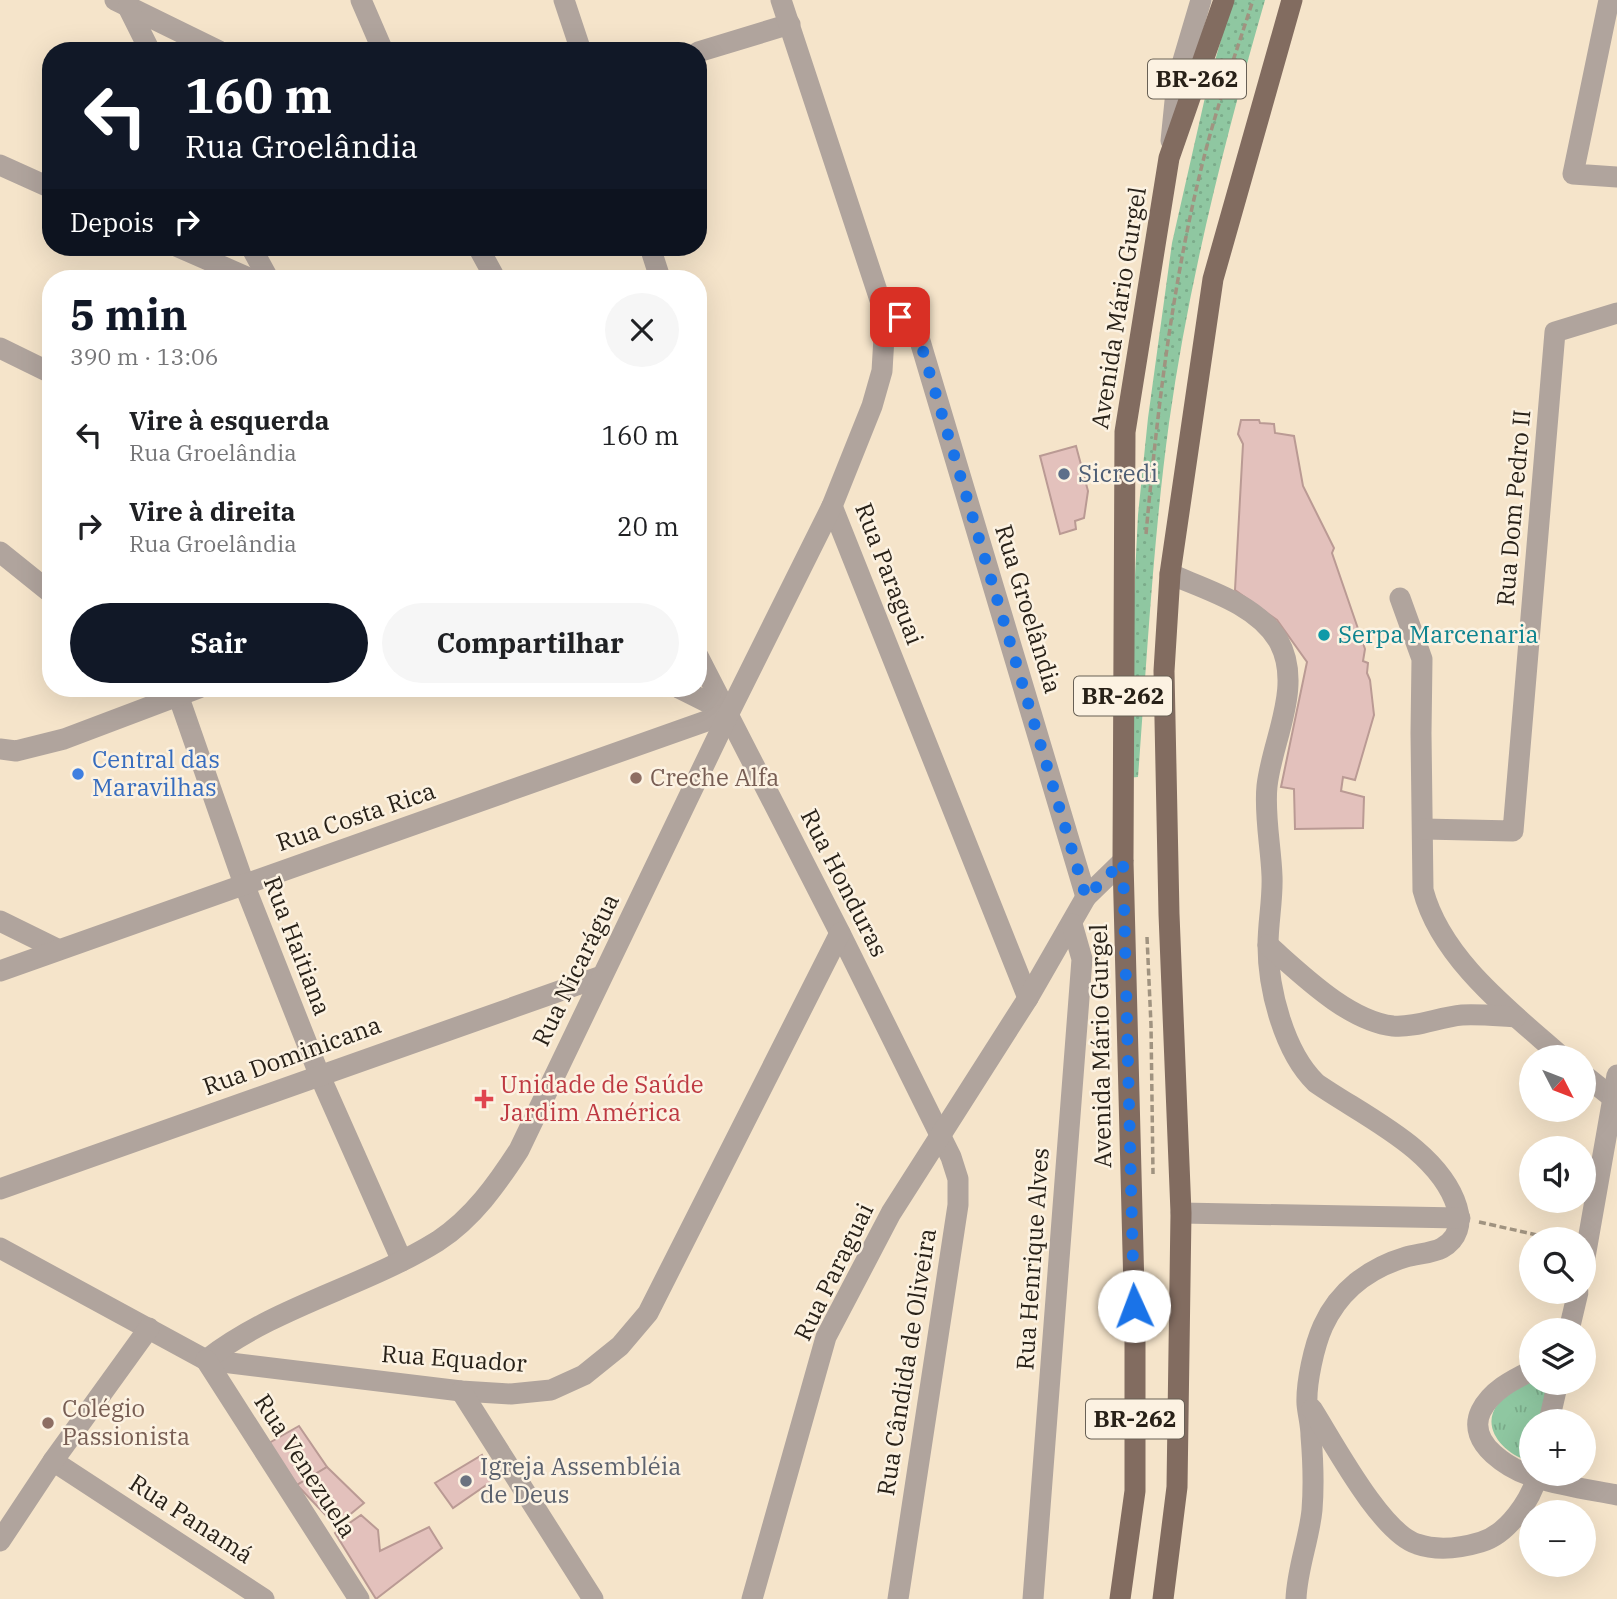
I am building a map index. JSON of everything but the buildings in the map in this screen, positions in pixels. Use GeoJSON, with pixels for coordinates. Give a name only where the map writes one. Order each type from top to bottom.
{"type":"FeatureCollection","features":[{"type":"Feature","properties":{"kind":"main road","name":"Avenida Mário Gurgel"},"geometry":{"type":"LineString","coordinates":[[1120,1599],[1135,1491],[1135,1329],[1123,861],[1125,432],[1169,158],[1224,0]]}},
{"type":"Feature","properties":{"kind":"main road","name":"BR-262"},"geometry":{"type":"LineString","coordinates":[[1163,1599],[1177,1487],[1181,1213],[1169,914],[1164,671],[1170,574],[1213,279],[1292,0]]}},
{"type":"Feature","properties":{"kind":"street"},"geometry":{"type":"LineString","coordinates":[[361,0],[379,42]]}},
{"type":"Feature","properties":{"kind":"street"},"geometry":{"type":"LineString","coordinates":[[564,0],[578,42]]}},
{"type":"Feature","properties":{"kind":"street","name":"Rua Paraguai"},"geometry":{"type":"LineString","coordinates":[[781,0],[881,303],[884,337],[882,371],[872,406],[832,506],[1028,998]]}},
{"type":"Feature","properties":{"kind":"street","name":"Avenida Mário Gurgel"},"geometry":{"type":"LineString","coordinates":[[1169,158],[1177,81],[1201,0]]}},
{"type":"Feature","properties":{"kind":"street"},"geometry":{"type":"LineString","coordinates":[[1609,0],[1573,174],[1617,177]]}},
{"type":"Feature","properties":{"kind":"street"},"geometry":{"type":"LineString","coordinates":[[122,4],[145,42]]}},
{"type":"Feature","properties":{"kind":"street"},"geometry":{"type":"LineString","coordinates":[[122,4],[200,42]]}},
{"type":"Feature","properties":{"kind":"street"},"geometry":{"type":"LineString","coordinates":[[707,49],[790,24]]}},
{"type":"Feature","properties":{"kind":"street"},"geometry":{"type":"LineString","coordinates":[[0,165],[42,184]]}},
{"type":"Feature","properties":{"kind":"street"},"geometry":{"type":"LineString","coordinates":[[199,256],[231,270]]}},
{"type":"Feature","properties":{"kind":"street","name":"Rua Groelândia"},"geometry":{"type":"LineString","coordinates":[[881,303],[912,326],[920,341],[1086,897]]}},
{"type":"Feature","properties":{"kind":"street","name":"Rua Dom Pedro II"},"geometry":{"type":"LineString","coordinates":[[1424,829],[1513,831],[1555,332],[1617,313]]}},
{"type":"Feature","properties":{"kind":"street"},"geometry":{"type":"LineString","coordinates":[[0,348],[42,369]]}},
{"type":"Feature","properties":{"kind":"street","name":"Rua Nicarágua"},"geometry":{"type":"LineString","coordinates":[[206,1360],[232,1340],[402,1261],[440,1240],[469,1215],[494,1188],[519,1150],[729,713],[832,506]]}},
{"type":"Feature","properties":{"kind":"street"},"geometry":{"type":"LineString","coordinates":[[0,552],[42,586]]}},
{"type":"Feature","properties":{"kind":"street"},"geometry":{"type":"LineString","coordinates":[[1170,574],[1219,595],[1258,618],[1268,628],[1283,653],[1287,668],[1286,704],[1267,787],[1273,884],[1268,945],[1270,978],[1293,1051],[1303,1070],[1335,1097],[1411,1146],[1428,1161],[1467,1219]]}},
{"type":"Feature","properties":{"kind":"street"},"geometry":{"type":"LineString","coordinates":[[1400,598],[1422,659],[1423,891],[1436,927],[1464,963],[1516,1017],[1548,1045]]}},
{"type":"Feature","properties":{"kind":"street","name":"Rua Honduras"},"geometry":{"type":"LineString","coordinates":[[707,673],[940,1135]]}},
{"type":"Feature","properties":{"kind":"street"},"geometry":{"type":"LineString","coordinates":[[0,750],[16,751],[64,739],[160,697]]}},
{"type":"Feature","properties":{"kind":"street","name":"Rua Haitiana"},"geometry":{"type":"LineString","coordinates":[[176,697],[244,884],[319,1074],[402,1261]]}},
{"type":"Feature","properties":{"kind":"street"},"geometry":{"type":"LineString","coordinates":[[697,697],[729,713]]}},
{"type":"Feature","properties":{"kind":"street","name":"Rua Costa Rica"},"geometry":{"type":"LineString","coordinates":[[0,971],[729,713]]}},
{"type":"Feature","properties":{"kind":"street"},"geometry":{"type":"LineString","coordinates":[[1086,897],[1123,861]]}},
{"type":"Feature","properties":{"kind":"street","name":"Rua Paraguai"},"geometry":{"type":"LineString","coordinates":[[752,1599],[826,1337],[891,1213],[1028,998],[1086,897]]}},
{"type":"Feature","properties":{"kind":"street"},"geometry":{"type":"LineString","coordinates":[[0,921],[57,949]]}},
{"type":"Feature","properties":{"kind":"street","name":"Rua Henrique Alves"},"geometry":{"type":"LineString","coordinates":[[1033,1599],[1082,959],[1072,924]]}},
{"type":"Feature","properties":{"kind":"street","name":"Rua Equador"},"geometry":{"type":"LineString","coordinates":[[0,1248],[206,1360],[461,1391],[511,1394],[551,1390],[584,1375],[620,1346],[648,1313],[840,933]]}},
{"type":"Feature","properties":{"kind":"street"},"geometry":{"type":"LineString","coordinates":[[1268,945],[1337,1002],[1360,1016],[1378,1022],[1394,1026],[1461,1015],[1516,1017]]}},
{"type":"Feature","properties":{"kind":"street","name":"Rua Dominicana"},"geometry":{"type":"LineString","coordinates":[[0,1189],[602,975]]}},
{"type":"Feature","properties":{"kind":"street"},"geometry":{"type":"LineString","coordinates":[[1590,1227],[1617,1075]]}},
{"type":"Feature","properties":{"kind":"street"},"geometry":{"type":"LineString","coordinates":[[1596,1085],[1613,1098]]}},
{"type":"Feature","properties":{"kind":"street","name":"Rua Cândida de Oliveira"},"geometry":{"type":"LineString","coordinates":[[898,1599],[957,1205],[958,1179],[940,1135]]}},
{"type":"Feature","properties":{"kind":"street"},"geometry":{"type":"LineString","coordinates":[[1181,1213],[1467,1219]]}},
{"type":"Feature","properties":{"kind":"street"},"geometry":{"type":"LineString","coordinates":[[1296,1599],[1313,1494],[1307,1402],[1320,1335],[1333,1308],[1362,1277],[1399,1259],[1442,1248],[1467,1219]]}},
{"type":"Feature","properties":{"kind":"street"},"geometry":{"type":"LineString","coordinates":[[0,1541],[53,1461],[149,1328]]}},
{"type":"Feature","properties":{"kind":"street","name":"Rua Venezuela"},"geometry":{"type":"LineString","coordinates":[[206,1360],[359,1599]]}},
{"type":"Feature","properties":{"kind":"street"},"geometry":{"type":"LineString","coordinates":[[1519,1378],[1494,1393],[1480,1413],[1477,1427],[1496,1457],[1519,1468]]}},
{"type":"Feature","properties":{"kind":"street"},"geometry":{"type":"LineString","coordinates":[[461,1391],[593,1599]]}},
{"type":"Feature","properties":{"kind":"street"},"geometry":{"type":"LineString","coordinates":[[1307,1402],[1381,1514],[1403,1537],[1416,1544],[1451,1548],[1486,1541],[1512,1520],[1533,1486]]}},
{"type":"Feature","properties":{"kind":"street","name":"Rua Panamá"},"geometry":{"type":"LineString","coordinates":[[53,1461],[264,1599]]}},
{"type":"Feature","properties":{"kind":"street"},"geometry":{"type":"LineString","coordinates":[[1579,1486],[1617,1495]]}},
{"type":"Feature","properties":{"kind":"path"},"geometry":{"type":"LineString","coordinates":[[1467,1219],[1519,1231]]}},
{"type":"Feature","properties":{"kind":"green space"},"geometry":{"type":"Polygon","coordinates":[[[1232,0],[1265,0],[1222,157],[1177,369],[1159,512],[1138,777],[1125,778],[1138,515],[1148,418],[1172,243],[1206,93],[1232,0]]]}},
{"type":"Feature","properties":{"kind":"green space"},"geometry":{"type":"Polygon","coordinates":[[[1519,1388],[1519,1395],[1547,1395],[1544,1409],[1519,1409],[1519,1457],[1498,1440],[1491,1423],[1498,1404],[1519,1388]]]}},
{"type":"Feature","properties":{"kind":"place","name":"Sicredi"},"geometry":{"type":"Point","coordinates":[1064,474]}},
{"type":"Feature","properties":{"kind":"place","name":"Serpa Marcenaria"},"geometry":{"type":"Point","coordinates":[1324,635]}},
{"type":"Feature","properties":{"kind":"place","name":"Central das Maravilhas"},"geometry":{"type":"Point","coordinates":[78,774]}},
{"type":"Feature","properties":{"kind":"place","name":"Creche Alfa"},"geometry":{"type":"Point","coordinates":[636,778]}},
{"type":"Feature","properties":{"kind":"place","name":"Unidade de Saúde Jardim América"},"geometry":{"type":"Point","coordinates":[484,1099]}},
{"type":"Feature","properties":{"kind":"place","name":"Colégio Passionista"},"geometry":{"type":"Point","coordinates":[48,1423]}},
{"type":"Feature","properties":{"kind":"place","name":"Igreja Assembléia de Deus"},"geometry":{"type":"Point","coordinates":[466,1481]}},
{"type":"Feature","properties":{"kind":"route"},"geometry":{"type":"LineString","coordinates":[[900,317],[912,326],[920,341],[1086,897],[1123,861],[1134,1306]]}}]}
